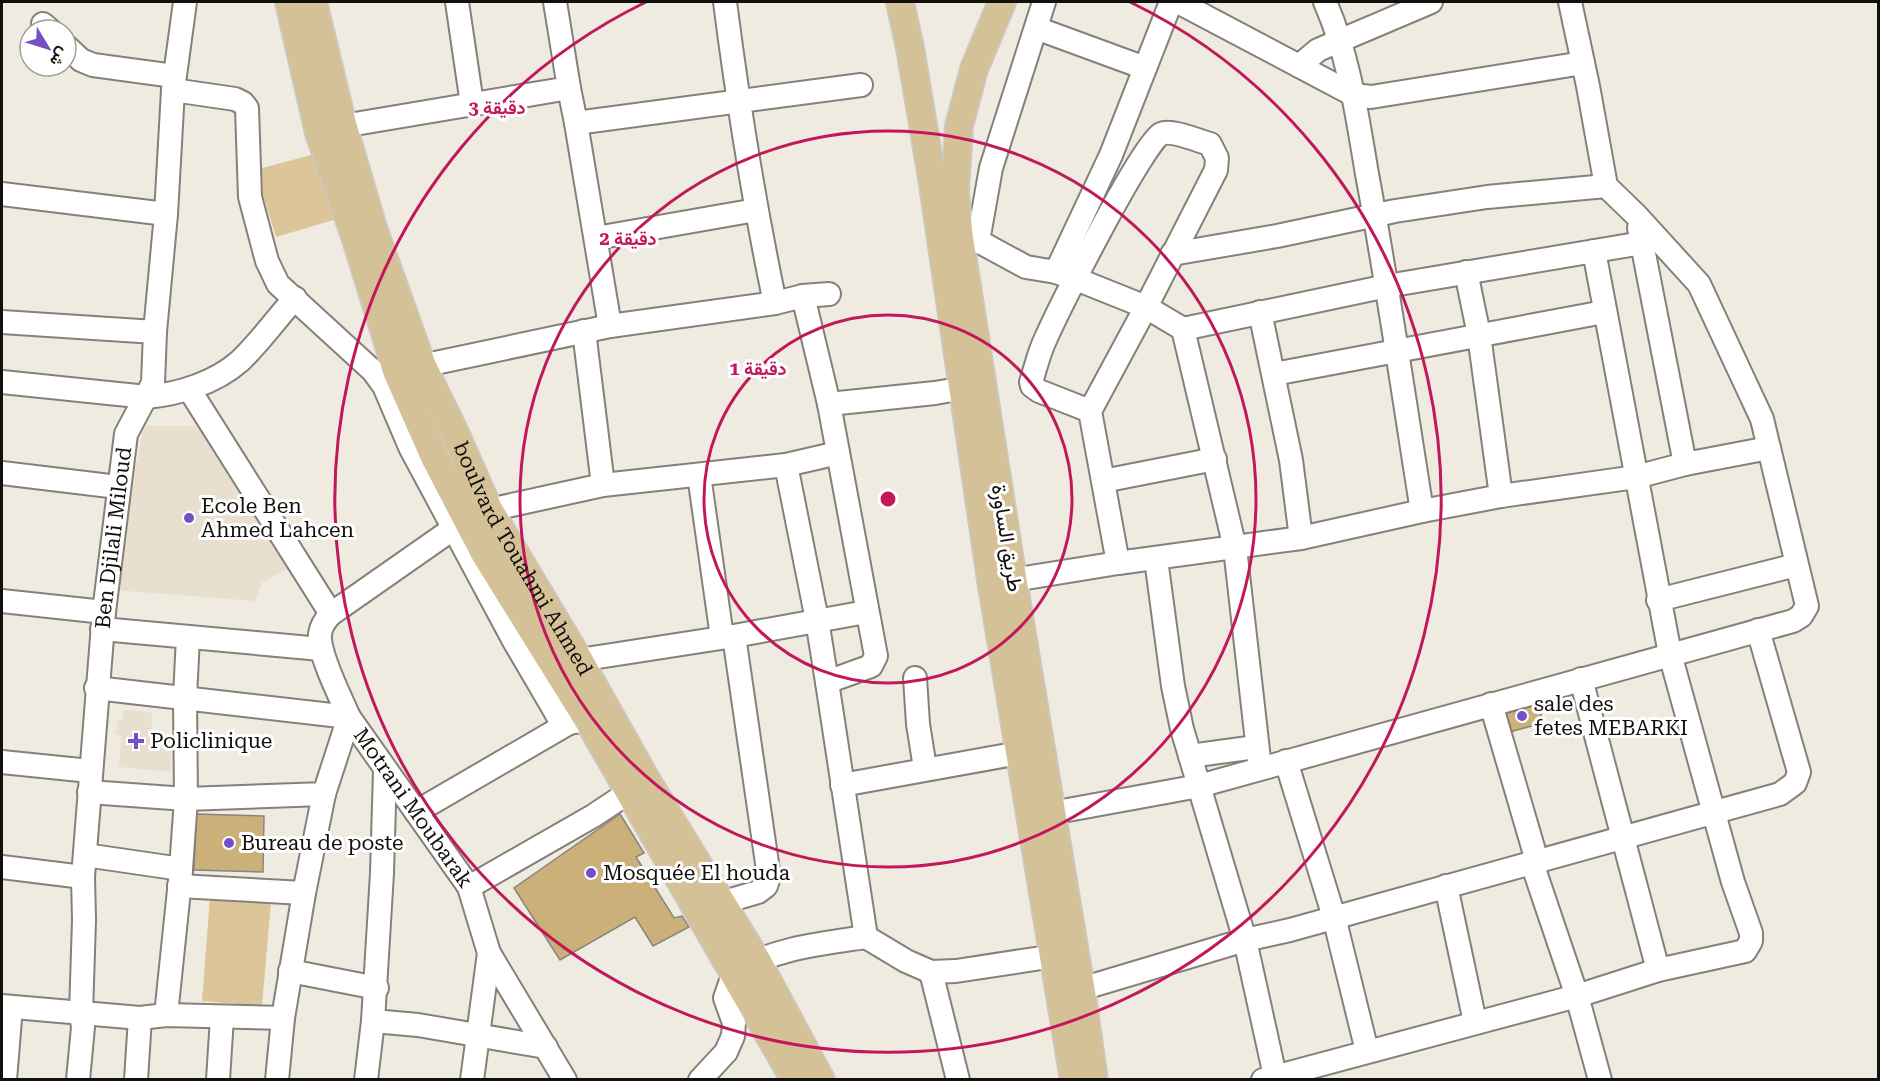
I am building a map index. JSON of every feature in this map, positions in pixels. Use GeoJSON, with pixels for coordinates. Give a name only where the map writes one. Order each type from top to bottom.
{"type":"FeatureCollection","features":[{"type":"Feature","properties":{"kind":"main road","name":"boulvard Touahmi Ahmed"},"geometry":{"type":"LineString","coordinates":[[289,2],[319,133],[355,236],[409,368],[456,435],[470,519],[485,554],[578,722],[638,786]]}},
{"type":"Feature","properties":{"kind":"main road","name":"boulvard Touahmi Ahmed"},"geometry":{"type":"LineString","coordinates":[[313,2],[343,126],[373,228],[409,368]]}},
{"type":"Feature","properties":{"kind":"main road","name":"طريق الساورة"},"geometry":{"type":"LineString","coordinates":[[900,2],[932,178],[963,388],[1002,580],[1071,990],[1094,1080]]}},
{"type":"Feature","properties":{"kind":"main road","name":"طريق الساورة"},"geometry":{"type":"LineString","coordinates":[[1002,2],[974,69],[959,126],[955,192],[969,238],[1019,753],[1041,815],[1054,956],[1071,990],[1074,1080]]}},
{"type":"Feature","properties":{"kind":"main road","name":"boulvard Touahmi Ahmed"},"geometry":{"type":"LineString","coordinates":[[470,519],[579,660],[638,786],[745,965],[820,1080]]}},
{"type":"Feature","properties":{"kind":"main road","name":"boulvard Touahmi Ahmed"},"geometry":{"type":"LineString","coordinates":[[745,965],[795,1080]]}},
{"type":"Feature","properties":{"kind":"street","name":"Ben Djilali Miloud"},"geometry":{"type":"LineString","coordinates":[[78,1080],[83,1027],[81,1014],[84,866],[96,688],[126,434],[153,383],[173,83],[185,2]]}},
{"type":"Feature","properties":{"kind":"street"},"geometry":{"type":"LineString","coordinates":[[457,2],[472,104]]}},
{"type":"Feature","properties":{"kind":"street"},"geometry":{"type":"LineString","coordinates":[[555,2],[610,326]]}},
{"type":"Feature","properties":{"kind":"street"},"geometry":{"type":"LineString","coordinates":[[725,2],[738,102],[756,210],[775,303]]}},
{"type":"Feature","properties":{"kind":"street"},"geometry":{"type":"LineString","coordinates":[[1044,2],[969,238],[1026,267],[1066,276],[1146,307],[1183,329],[1387,286],[1642,243]]}},
{"type":"Feature","properties":{"kind":"street"},"geometry":{"type":"LineString","coordinates":[[1090,411],[1039,391],[1032,386],[1031,382],[1066,276],[1171,2]]}},
{"type":"Feature","properties":{"kind":"street"},"geometry":{"type":"LineString","coordinates":[[1178,2],[1354,95],[1371,97],[1583,63]]}},
{"type":"Feature","properties":{"kind":"street"},"geometry":{"type":"LineString","coordinates":[[1325,2],[1341,40],[1354,95],[1376,215],[1422,511]]}},
{"type":"Feature","properties":{"kind":"street"},"geometry":{"type":"LineString","coordinates":[[1299,66],[1318,50],[1431,2]]}},
{"type":"Feature","properties":{"kind":"street"},"geometry":{"type":"LineString","coordinates":[[1190,756],[1258,757],[1286,761],[1793,621],[1805,611],[1807,606],[1762,419],[1699,284],[1606,186],[1570,2]]}},
{"type":"Feature","properties":{"kind":"street"},"geometry":{"type":"LineString","coordinates":[[1036,28],[1145,68]]}},
{"type":"Feature","properties":{"kind":"street"},"geometry":{"type":"LineString","coordinates":[[78,57],[93,65],[173,83],[243,103],[247,108],[249,197],[267,261],[278,284],[352,349],[379,379],[410,447],[470,519]]}},
{"type":"Feature","properties":{"kind":"street"},"geometry":{"type":"LineString","coordinates":[[576,123],[861,85]]}},
{"type":"Feature","properties":{"kind":"street"},"geometry":{"type":"LineString","coordinates":[[343,126],[569,88]]}},
{"type":"Feature","properties":{"kind":"street"},"geometry":{"type":"LineString","coordinates":[[1066,276],[1146,151],[1160,134],[1170,132],[1210,144],[1217,159],[1216,170],[1090,411],[1118,563]]}},
{"type":"Feature","properties":{"kind":"street"},"geometry":{"type":"LineString","coordinates":[[1172,254],[1277,236],[1376,215],[1487,197],[1606,186]]}},
{"type":"Feature","properties":{"kind":"street"},"geometry":{"type":"LineString","coordinates":[[2,194],[166,214]]}},
{"type":"Feature","properties":{"kind":"street"},"geometry":{"type":"LineString","coordinates":[[596,238],[756,210]]}},
{"type":"Feature","properties":{"kind":"street"},"geometry":{"type":"LineString","coordinates":[[1636,215],[1685,464]]}},
{"type":"Feature","properties":{"kind":"street"},"geometry":{"type":"LineString","coordinates":[[1155,559],[1173,686],[1182,729],[1245,940],[1269,1078],[1577,996],[1658,970],[1745,951],[1751,941],[1751,933],[1733,882],[1670,654],[1658,600],[1594,251]]}},
{"type":"Feature","properties":{"kind":"street"},"geometry":{"type":"LineString","coordinates":[[1466,272],[1479,335],[1501,496]]}},
{"type":"Feature","properties":{"kind":"street"},"geometry":{"type":"LineString","coordinates":[[409,368],[610,326],[829,294]]}},
{"type":"Feature","properties":{"kind":"street"},"geometry":{"type":"LineString","coordinates":[[803,296],[829,404],[876,656],[874,663],[867,668],[827,682]]}},
{"type":"Feature","properties":{"kind":"street"},"geometry":{"type":"LineString","coordinates":[[2,382],[147,397],[170,395],[218,375],[239,361],[295,298]]}},
{"type":"Feature","properties":{"kind":"street"},"geometry":{"type":"LineString","coordinates":[[1260,312],[1291,460],[1301,538]]}},
{"type":"Feature","properties":{"kind":"street"},"geometry":{"type":"LineString","coordinates":[[1274,374],[1604,312]]}},
{"type":"Feature","properties":{"kind":"street"},"geometry":{"type":"LineString","coordinates":[[2,322],[155,332]]}},
{"type":"Feature","properties":{"kind":"street"},"geometry":{"type":"LineString","coordinates":[[1183,329],[1234,548],[1258,757]]}},
{"type":"Feature","properties":{"kind":"street"},"geometry":{"type":"LineString","coordinates":[[584,331],[603,485]]}},
{"type":"Feature","properties":{"kind":"street"},"geometry":{"type":"LineString","coordinates":[[829,404],[963,388]]}},
{"type":"Feature","properties":{"kind":"street"},"geometry":{"type":"LineString","coordinates":[[189,389],[331,614]]}},
{"type":"Feature","properties":{"kind":"street"},"geometry":{"type":"LineString","coordinates":[[1002,580],[1301,538],[1422,511],[1501,496],[1636,477],[1685,464],[1769,448]]}},
{"type":"Feature","properties":{"kind":"street"},"geometry":{"type":"LineString","coordinates":[[277,1080],[283,1018],[304,893],[324,794],[349,717],[321,649],[321,627],[331,614],[470,519],[603,485],[786,465],[838,453]]}},
{"type":"Feature","properties":{"kind":"street"},"geometry":{"type":"LineString","coordinates":[[1103,481],[1215,459]]}},
{"type":"Feature","properties":{"kind":"street"},"geometry":{"type":"LineString","coordinates":[[786,465],[817,621],[866,937]]}},
{"type":"Feature","properties":{"kind":"street"},"geometry":{"type":"LineString","coordinates":[[2,473],[118,487]]}},
{"type":"Feature","properties":{"kind":"street"},"geometry":{"type":"LineString","coordinates":[[699,475],[768,877],[766,886],[758,892],[710,906]]}},
{"type":"Feature","properties":{"kind":"street"},"geometry":{"type":"LineString","coordinates":[[1658,600],[1796,565]]}},
{"type":"Feature","properties":{"kind":"street"},"geometry":{"type":"LineString","coordinates":[[2,601],[188,637],[321,649]]}},
{"type":"Feature","properties":{"kind":"street"},"geometry":{"type":"LineString","coordinates":[[579,660],[728,637],[866,612]]}},
{"type":"Feature","properties":{"kind":"street"},"geometry":{"type":"LineString","coordinates":[[1071,990],[1245,940],[1290,930],[1780,794],[1791,787],[1798,778],[1799,772],[1758,630]]}},
{"type":"Feature","properties":{"kind":"street"},"geometry":{"type":"LineString","coordinates":[[166,1015],[186,799],[185,697],[188,637]]}},
{"type":"Feature","properties":{"kind":"street"},"geometry":{"type":"LineString","coordinates":[[915,678],[918,724],[925,768]]}},
{"type":"Feature","properties":{"kind":"street"},"geometry":{"type":"LineString","coordinates":[[1581,679],[1658,970]]}},
{"type":"Feature","properties":{"kind":"street","name":"Motrani Moubarak"},"geometry":{"type":"LineString","coordinates":[[96,688],[349,717],[469,887],[489,953],[472,1080]]}},
{"type":"Feature","properties":{"kind":"street"},"geometry":{"type":"LineString","coordinates":[[1491,704],[1534,862],[1577,996],[1600,1080]]}},
{"type":"Feature","properties":{"kind":"street"},"geometry":{"type":"LineString","coordinates":[[416,812],[578,722]]}},
{"type":"Feature","properties":{"kind":"street"},"geometry":{"type":"LineString","coordinates":[[842,785],[925,768],[1019,753]]}},
{"type":"Feature","properties":{"kind":"street"},"geometry":{"type":"LineString","coordinates":[[1041,815],[1199,786],[1258,757]]}},
{"type":"Feature","properties":{"kind":"street"},"geometry":{"type":"LineString","coordinates":[[1286,761],[1334,916],[1366,1051]]}},
{"type":"Feature","properties":{"kind":"street"},"geometry":{"type":"LineString","coordinates":[[2,762],[89,782],[186,799],[324,794]]}},
{"type":"Feature","properties":{"kind":"street"},"geometry":{"type":"LineString","coordinates":[[366,1080],[377,988],[385,770]]}},
{"type":"Feature","properties":{"kind":"street"},"geometry":{"type":"LineString","coordinates":[[469,887],[593,816],[638,786]]}},
{"type":"Feature","properties":{"kind":"street"},"geometry":{"type":"LineString","coordinates":[[2,867],[84,866],[304,893]]}},
{"type":"Feature","properties":{"kind":"street"},"geometry":{"type":"LineString","coordinates":[[1446,886],[1475,1022]]}},
{"type":"Feature","properties":{"kind":"street"},"geometry":{"type":"LineString","coordinates":[[700,1080],[726,1052],[734,1023],[725,998],[745,965],[787,950],[866,937],[906,961],[931,972],[1054,956]]}},
{"type":"Feature","properties":{"kind":"street"},"geometry":{"type":"LineString","coordinates":[[489,953],[565,1080]]}},
{"type":"Feature","properties":{"kind":"street"},"geometry":{"type":"LineString","coordinates":[[290,971],[377,988]]}},
{"type":"Feature","properties":{"kind":"street"},"geometry":{"type":"LineString","coordinates":[[931,972],[958,1080]]}},
{"type":"Feature","properties":{"kind":"street"},"geometry":{"type":"LineString","coordinates":[[5,1080],[6,1006],[140,1018],[166,1015],[283,1018]]}},
{"type":"Feature","properties":{"kind":"street"},"geometry":{"type":"LineString","coordinates":[[218,1080],[222,1017]]}},
{"type":"Feature","properties":{"kind":"street"},"geometry":{"type":"LineString","coordinates":[[136,1080],[140,1018]]}},
{"type":"Feature","properties":{"kind":"street"},"geometry":{"type":"LineString","coordinates":[[374,1022],[418,1025],[546,1047]]}},
{"type":"Feature","properties":{"kind":"shaded area"},"geometry":{"type":"Polygon","coordinates":[[[315,154],[337,219],[276,237],[255,170],[315,154]]]}},
{"type":"Feature","properties":{"kind":"shaded area","name":"Ecole Ben Ahmed Lahcen"},"geometry":{"type":"Polygon","coordinates":[[[144,426],[196,426],[212,442],[288,569],[262,582],[255,601],[114,590],[125,468],[136,466],[144,426]]]}},
{"type":"Feature","properties":{"kind":"shaded area","name":"Policlinique"},"geometry":{"type":"Polygon","coordinates":[[[123,710],[152,712],[151,746],[171,748],[171,772],[119,767],[121,736],[115,734],[118,720],[123,720],[123,710]]]}},
{"type":"Feature","properties":{"kind":"shaded area"},"geometry":{"type":"Polygon","coordinates":[[[210,897],[271,902],[262,1006],[202,1001],[210,897]]]}},
{"type":"Feature","properties":{"kind":"building","name":"sale des fetes MEBARKI"},"geometry":{"type":"Polygon","coordinates":[[[1538,702],[1543,723],[1506,733],[1502,709],[1538,702]]]}},
{"type":"Feature","properties":{"kind":"building","name":"Bureau de poste"},"geometry":{"type":"Polygon","coordinates":[[[196,814],[264,816],[263,872],[194,870],[196,814]]]}},
{"type":"Feature","properties":{"kind":"building","name":"Mosquée El houda"},"geometry":{"type":"Polygon","coordinates":[[[620,814],[644,853],[636,857],[674,918],[682,916],[689,927],[653,946],[635,917],[560,960],[514,888],[620,814]]]}},
{"type":"Feature","properties":{"kind":"place","name":"Ecole Ben Ahmed Lahcen"},"geometry":{"type":"Point","coordinates":[189,518]}},
{"type":"Feature","properties":{"kind":"place","name":"sale des fetes MEBARKI"},"geometry":{"type":"Point","coordinates":[1522,716]}},
{"type":"Feature","properties":{"kind":"place","name":"Policlinique"},"geometry":{"type":"Point","coordinates":[136,741]}},
{"type":"Feature","properties":{"kind":"place","name":"Bureau de poste"},"geometry":{"type":"Point","coordinates":[229,843]}},
{"type":"Feature","properties":{"kind":"place","name":"Mosquée El houda"},"geometry":{"type":"Point","coordinates":[591,873]}}]}
